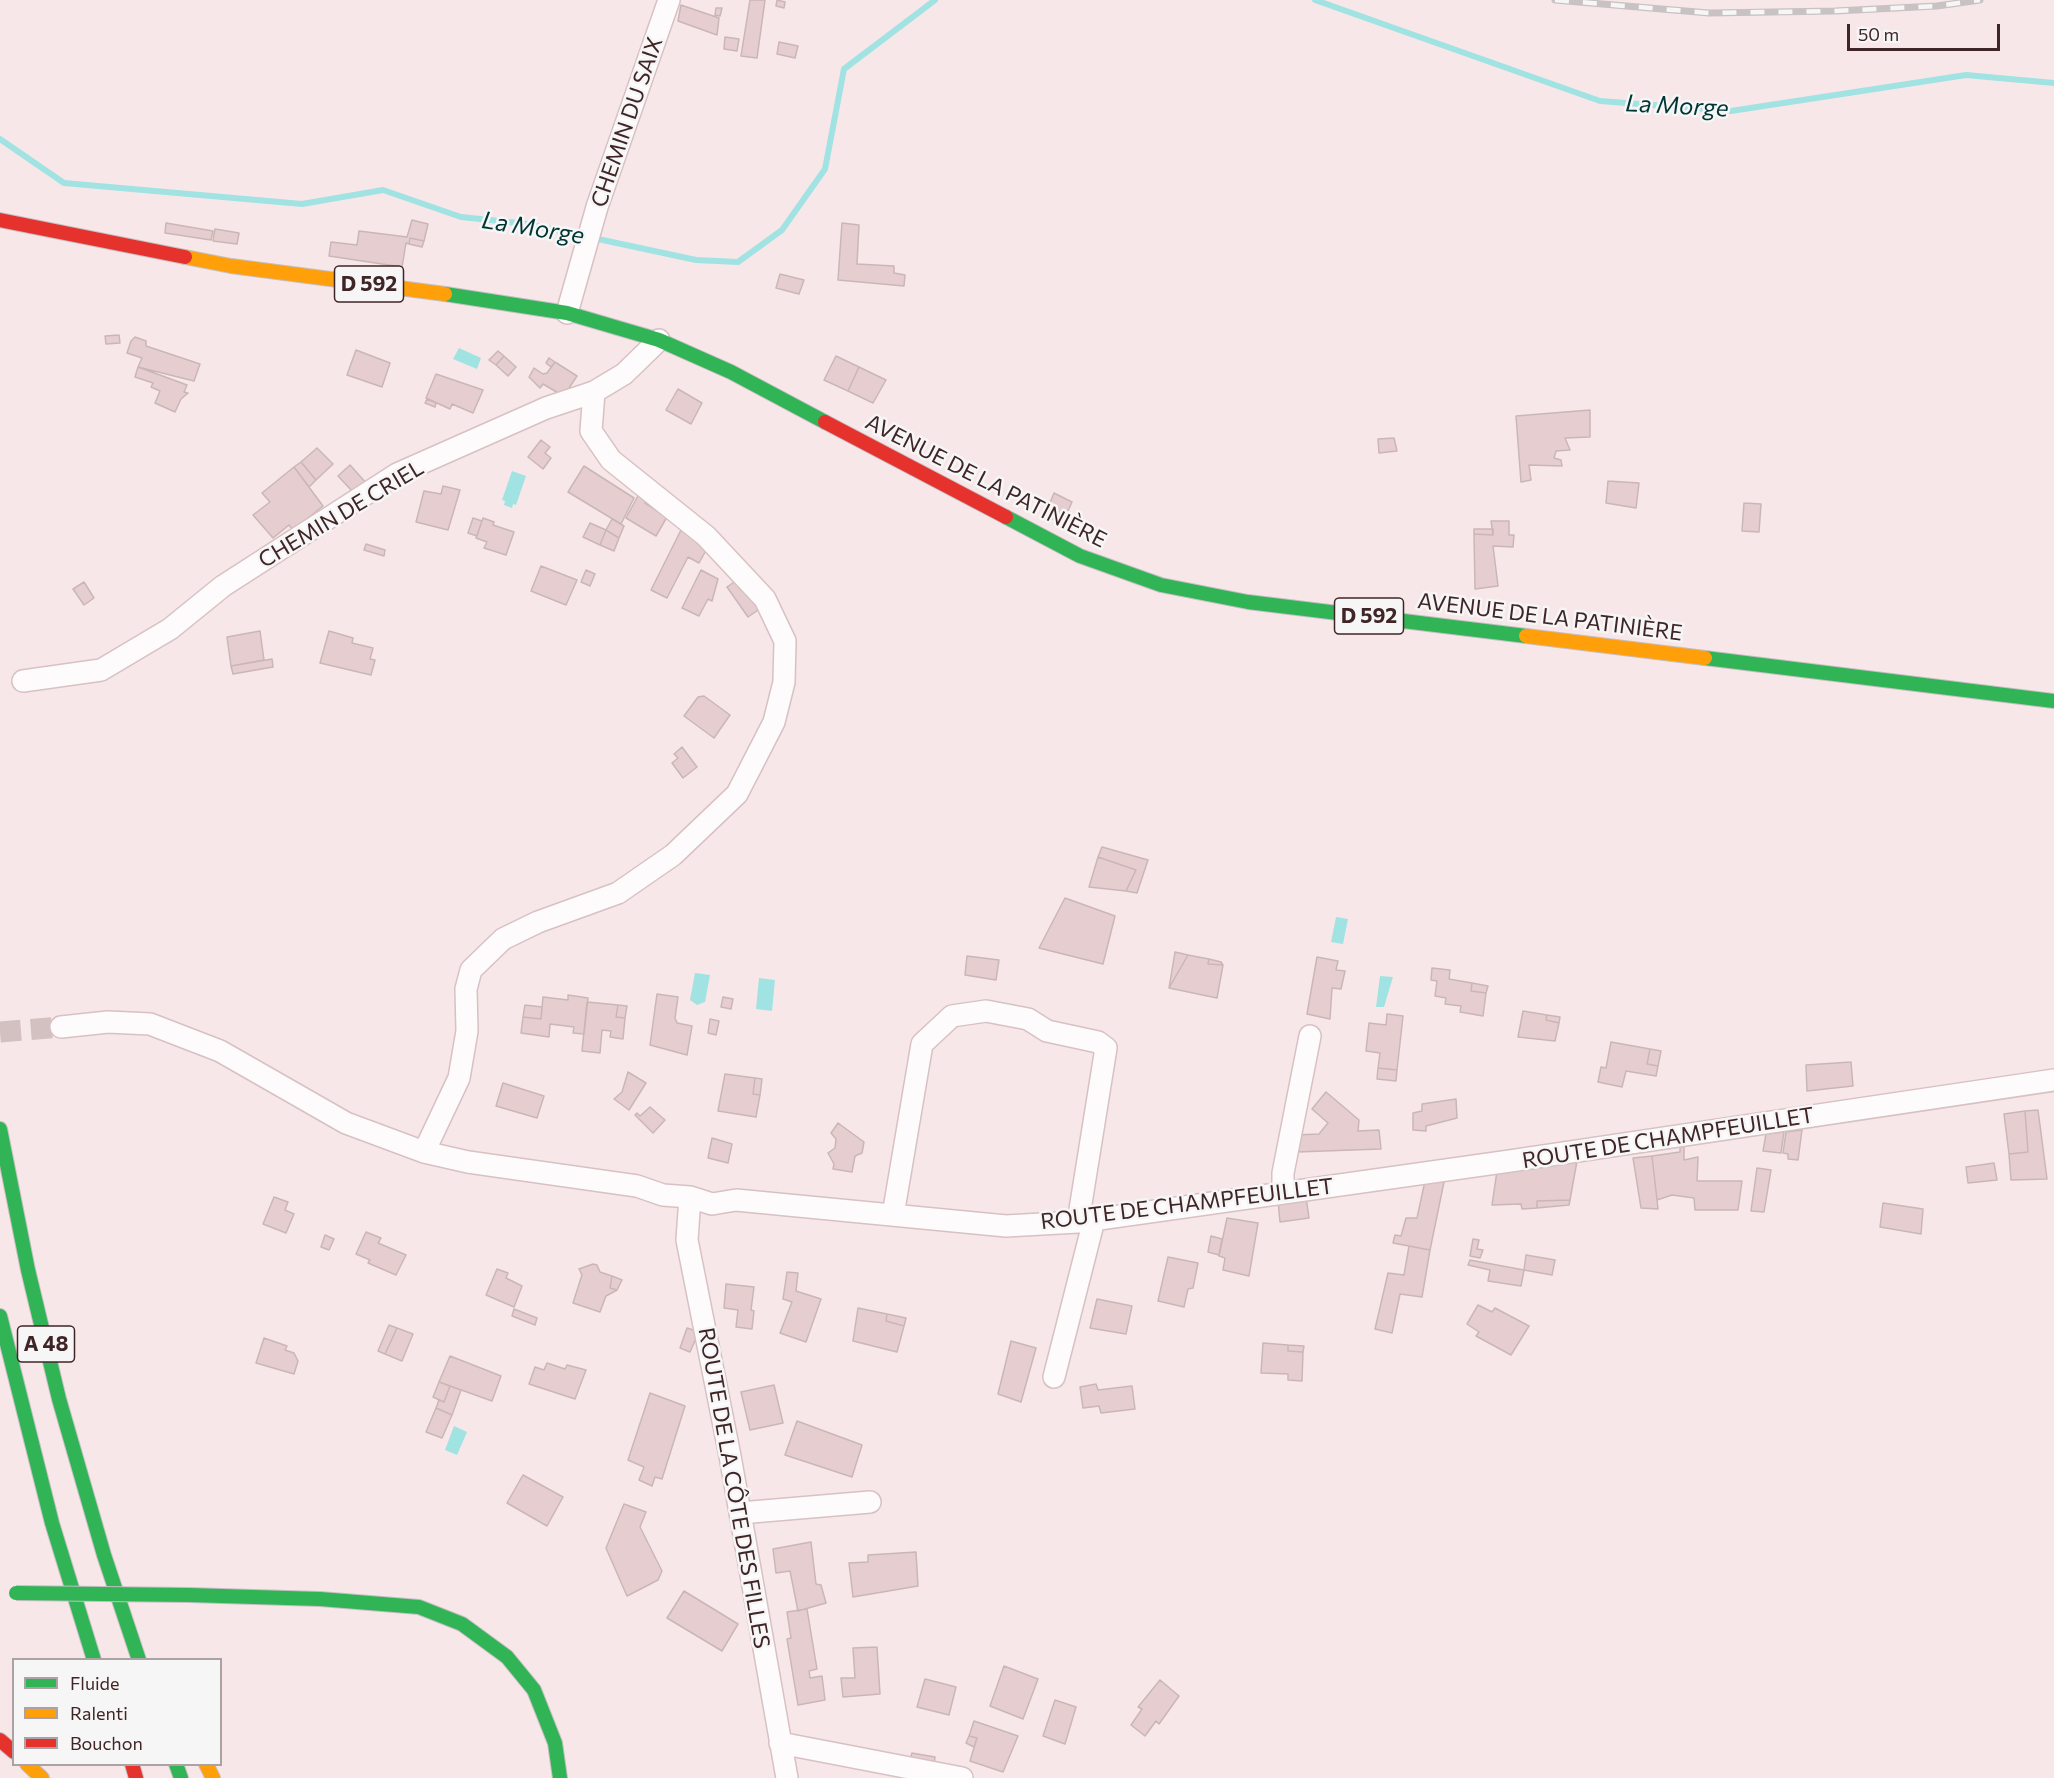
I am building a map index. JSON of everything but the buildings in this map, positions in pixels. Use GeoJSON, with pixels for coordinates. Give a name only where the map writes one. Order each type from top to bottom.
{"type":"FeatureCollection","features":[{"type":"Feature","properties":{"kind":"main road","name":"D 592"},"geometry":{"type":"LineString","coordinates":[[0,220],[231,266],[474,297],[567,313],[659,340]]}},
{"type":"Feature","properties":{"kind":"main road","name":"AVENUE DE LA PATINIÈRE"},"geometry":{"type":"LineString","coordinates":[[659,340],[731,372],[1080,556],[1161,585],[1248,602],[2054,701]]}},
{"type":"Feature","properties":{"kind":"main road","name":"A 48"},"geometry":{"type":"LineString","coordinates":[[0,1129],[28,1270],[57,1388],[104,1556],[139,1658]]}},
{"type":"Feature","properties":{"kind":"main road","name":"A 48"},"geometry":{"type":"LineString","coordinates":[[0,1316],[52,1523],[94,1658]]}},
{"type":"Feature","properties":{"kind":"main road"},"geometry":{"type":"LineString","coordinates":[[104,1556],[155,1658]]}},
{"type":"Feature","properties":{"kind":"main road"},"geometry":{"type":"LineString","coordinates":[[0,1593],[320,1599],[419,1607],[440,1614],[476,1633],[507,1657],[528,1682],[542,1704],[555,1743],[560,1778]]}},
{"type":"Feature","properties":{"kind":"main road"},"geometry":{"type":"LineString","coordinates":[[378,1605],[413,1620]]}},
{"type":"Feature","properties":{"kind":"main road"},"geometry":{"type":"LineString","coordinates":[[0,1740],[12,1750]]}},
{"type":"Feature","properties":{"kind":"main road"},"geometry":{"type":"LineString","coordinates":[[29,1766],[42,1778]]}},
{"type":"Feature","properties":{"kind":"street","name":"CHEMIN DU SAIX"},"geometry":{"type":"LineString","coordinates":[[567,313],[592,222],[669,0]]}},
{"type":"Feature","properties":{"kind":"street","name":"CHEMIN DE CRIEL"},"geometry":{"type":"LineString","coordinates":[[23,681],[101,670],[170,629],[224,586],[397,474],[546,408],[594,392],[624,374],[659,340]]}},
{"type":"Feature","properties":{"kind":"street"},"geometry":{"type":"LineString","coordinates":[[424,1152],[459,1078],[467,1031],[466,989],[471,970],[503,939],[538,922],[618,893],[673,855],[736,794],[774,722],[784,682],[785,641],[765,599],[706,536],[611,460],[591,431],[594,392]]}},
{"type":"Feature","properties":{"kind":"street"},"geometry":{"type":"LineString","coordinates":[[893,1215],[922,1044],[952,1016],[986,1011],[1028,1019],[1047,1031],[1098,1042],[1106,1048],[1086,1221],[1054,1377]]}},
{"type":"Feature","properties":{"kind":"street","name":"ROUTE DE CHAMPFEUILLET"},"geometry":{"type":"LineString","coordinates":[[61,1027],[108,1022],[150,1024],[220,1051],[346,1123],[424,1152],[488,1166],[637,1186],[663,1195],[690,1197],[712,1204],[736,1200],[1005,1226],[1086,1221],[2054,1080]]}},
{"type":"Feature","properties":{"kind":"street"},"geometry":{"type":"LineString","coordinates":[[1283,1193],[1283,1173],[1311,1036]]}},
{"type":"Feature","properties":{"kind":"street","name":"ROUTE DE LA CÔTE DES FILLES"},"geometry":{"type":"LineString","coordinates":[[690,1197],[687,1240],[740,1513],[787,1778]]}},
{"type":"Feature","properties":{"kind":"street"},"geometry":{"type":"LineString","coordinates":[[740,1513],[870,1502]]}},
{"type":"Feature","properties":{"kind":"street"},"geometry":{"type":"LineString","coordinates":[[780,1743],[962,1778]]}},
{"type":"Feature","properties":{"kind":"water"},"geometry":{"type":"Polygon","coordinates":[[[459,348],[481,358],[477,369],[453,359],[459,348]]]}},
{"type":"Feature","properties":{"kind":"water"},"geometry":{"type":"Polygon","coordinates":[[[512,471],[526,476],[516,505],[513,504],[512,508],[504,505],[505,501],[502,500],[512,471]]]}},
{"type":"Feature","properties":{"kind":"water"},"geometry":{"type":"Polygon","coordinates":[[[1336,917],[1348,919],[1343,944],[1331,942],[1336,917]]]}},
{"type":"Feature","properties":{"kind":"water"},"geometry":{"type":"Polygon","coordinates":[[[695,973],[710,975],[705,1002],[697,1005],[690,1000],[695,973]]]}},
{"type":"Feature","properties":{"kind":"water"},"geometry":{"type":"Polygon","coordinates":[[[1380,976],[1393,977],[1384,1007],[1376,1007],[1380,976]]]}},
{"type":"Feature","properties":{"kind":"water"},"geometry":{"type":"Polygon","coordinates":[[[759,978],[775,980],[772,1011],[756,1009],[759,978]]]}},
{"type":"Feature","properties":{"kind":"water"},"geometry":{"type":"Polygon","coordinates":[[[454,1426],[467,1432],[457,1455],[445,1450],[454,1426]]]}},
{"type":"Feature","properties":{"kind":"waterway","name":"La Morge"},"geometry":{"type":"LineString","coordinates":[[0,139],[64,183],[302,204],[383,190],[461,217],[528,224],[696,260],[738,262],[782,230],[825,169],[844,69],[935,0]]}},
{"type":"Feature","properties":{"kind":"waterway","name":"La Morge"},"geometry":{"type":"LineString","coordinates":[[1315,0],[1600,101],[1731,111],[1966,75],[2054,83]]}},
{"type":"Feature","properties":{"kind":"tunnel"},"geometry":{"type":"LineString","coordinates":[[0,1032],[61,1027]]}},
{"type":"Feature","properties":{"kind":"railway"},"geometry":{"type":"LineString","coordinates":[[1555,0],[1709,13],[1835,11],[1937,6],[1980,0]]}},
{"type":"Feature","properties":{"kind":"traffic: fast"},"geometry":{"type":"LineString","coordinates":[[445,294],[567,313],[659,340],[731,372],[825,422]]}},
{"type":"Feature","properties":{"kind":"traffic: fast"},"geometry":{"type":"LineString","coordinates":[[1006,517],[1080,556],[1161,585],[1248,602],[1526,636]]}},
{"type":"Feature","properties":{"kind":"traffic: fast"},"geometry":{"type":"LineString","coordinates":[[1705,658],[2054,701]]}},
{"type":"Feature","properties":{"kind":"traffic: fast"},"geometry":{"type":"LineString","coordinates":[[0,1129],[28,1270],[59,1399],[104,1555],[138,1658]]}},
{"type":"Feature","properties":{"kind":"traffic: fast"},"geometry":{"type":"LineString","coordinates":[[0,1316],[52,1523],[93,1658]]}},
{"type":"Feature","properties":{"kind":"traffic: fast"},"geometry":{"type":"LineString","coordinates":[[16,1593],[189,1595]]}},
{"type":"Feature","properties":{"kind":"traffic: fast"},"geometry":{"type":"LineString","coordinates":[[189,1595],[320,1599],[419,1607],[462,1624],[507,1657],[534,1690],[555,1743],[560,1778]]}},
{"type":"Feature","properties":{"kind":"traffic: fast"},"geometry":{"type":"LineString","coordinates":[[177,1766],[181,1778]]}},
{"type":"Feature","properties":{"kind":"traffic: slow"},"geometry":{"type":"LineString","coordinates":[[185,257],[231,266],[445,294]]}},
{"type":"Feature","properties":{"kind":"traffic: slow"},"geometry":{"type":"LineString","coordinates":[[1526,636],[1705,658]]}},
{"type":"Feature","properties":{"kind":"traffic: slow"},"geometry":{"type":"LineString","coordinates":[[29,1766],[42,1778]]}},
{"type":"Feature","properties":{"kind":"traffic: slow"},"geometry":{"type":"LineString","coordinates":[[207,1766],[213,1778]]}},
{"type":"Feature","properties":{"kind":"traffic: jam"},"geometry":{"type":"LineString","coordinates":[[0,220],[185,257]]}},
{"type":"Feature","properties":{"kind":"traffic: jam"},"geometry":{"type":"LineString","coordinates":[[825,422],[1006,517]]}},
{"type":"Feature","properties":{"kind":"traffic: jam"},"geometry":{"type":"LineString","coordinates":[[0,1740],[12,1750]]}},
{"type":"Feature","properties":{"kind":"traffic: jam"},"geometry":{"type":"LineString","coordinates":[[133,1766],[136,1778]]}}]}
